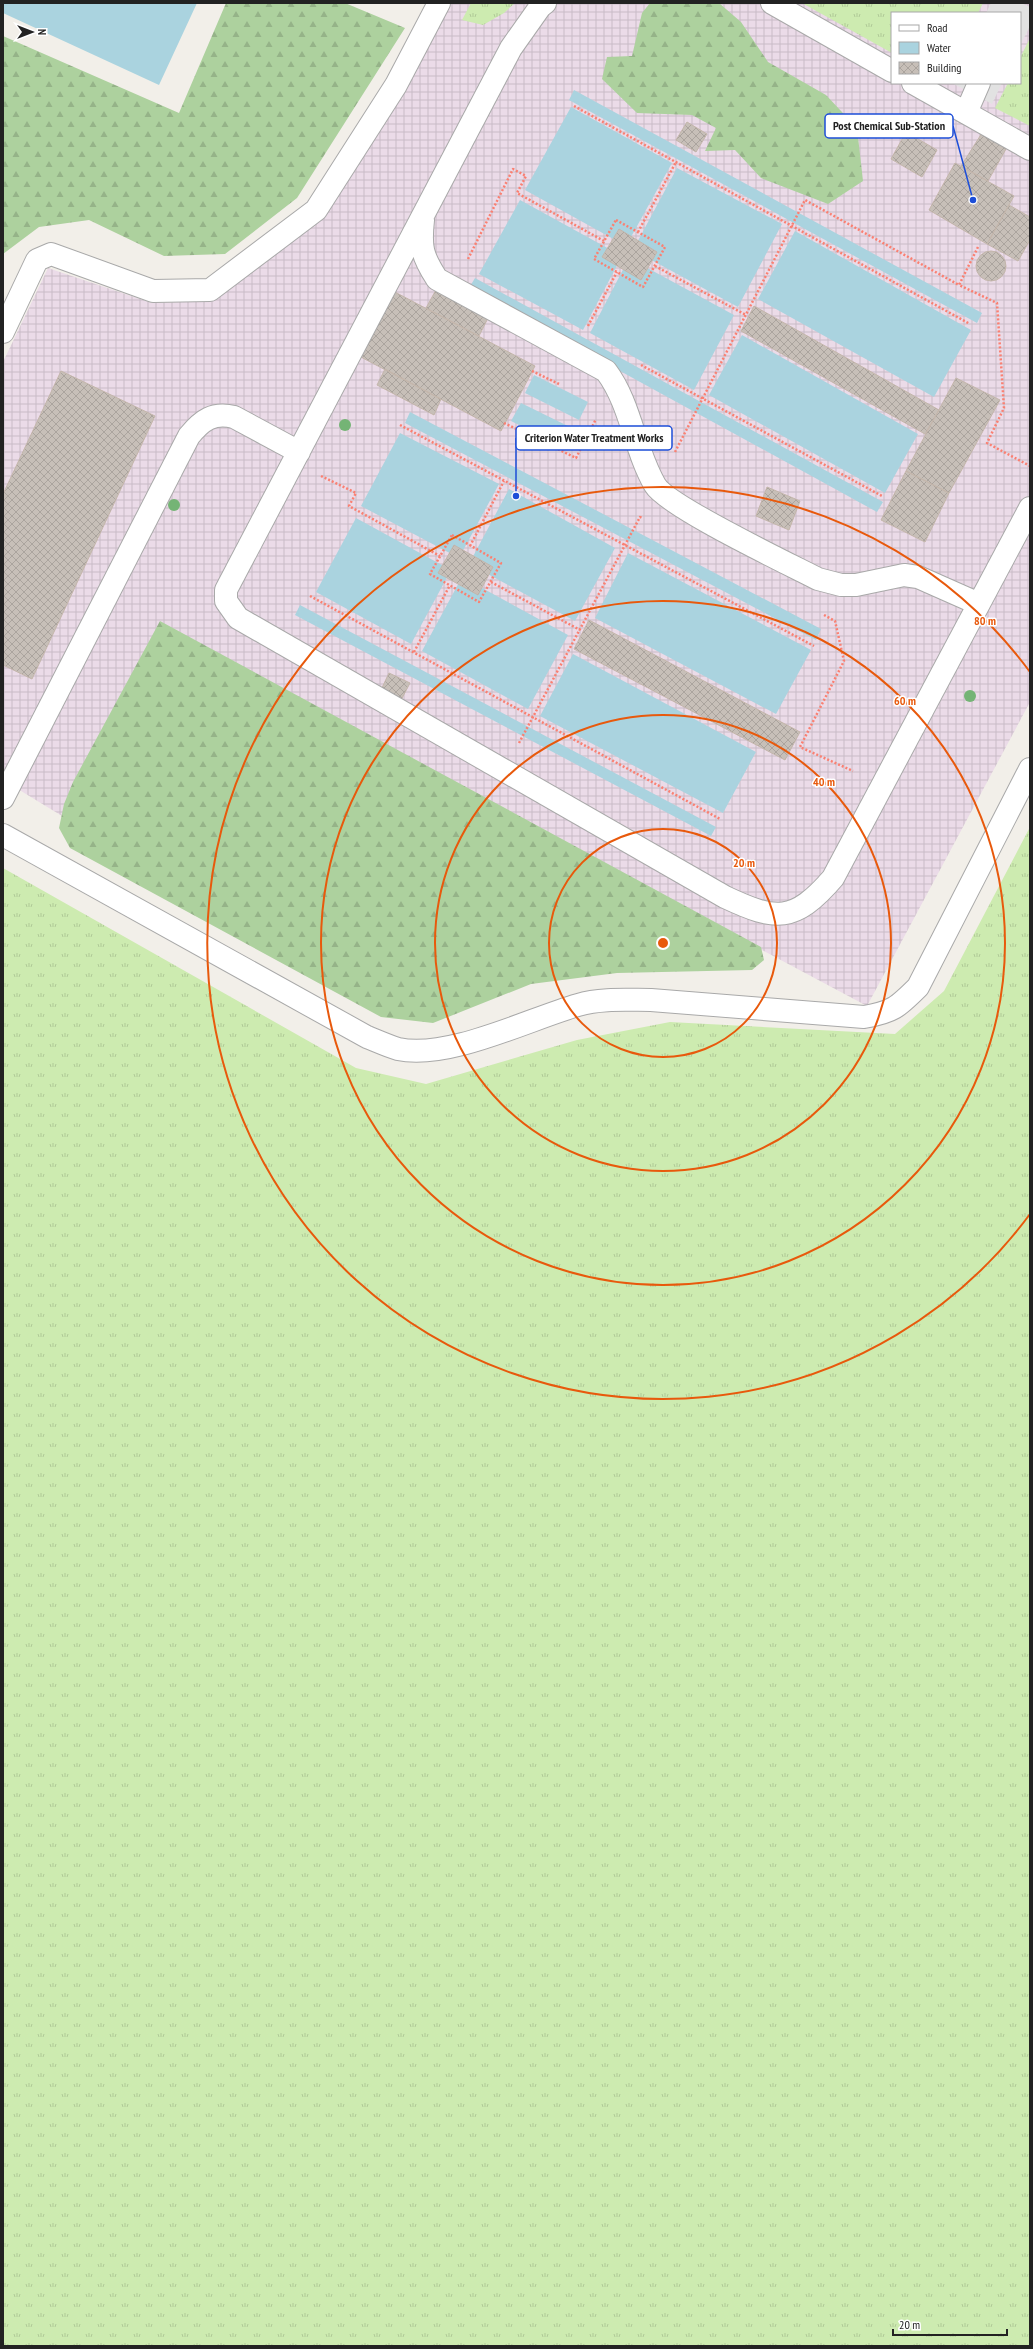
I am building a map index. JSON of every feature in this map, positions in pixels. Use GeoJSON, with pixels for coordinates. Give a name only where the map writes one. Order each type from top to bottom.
{"type":"FeatureCollection","features":[{"type":"Feature","properties":{"kind":"lane"},"geometry":{"type":"LineString","coordinates":[[3,332],[38,260],[51,254],[153,291],[210,290],[316,210],[396,85],[439,3]]}},
{"type":"Feature","properties":{"kind":"lane"},"geometry":{"type":"LineString","coordinates":[[545,3],[540,7],[511,48],[226,590],[226,601],[238,618],[725,897],[755,912],[776,914],[794,912],[818,895],[833,878],[846,856],[1030,508]]}},
{"type":"Feature","properties":{"kind":"lane"},"geometry":{"type":"LineString","coordinates":[[772,3],[891,70]]}},
{"type":"Feature","properties":{"kind":"lane"},"geometry":{"type":"LineString","coordinates":[[915,84],[1030,149]]}},
{"type":"Feature","properties":{"kind":"lane"},"geometry":{"type":"LineString","coordinates":[[966,113],[979,84]]}},
{"type":"Feature","properties":{"kind":"lane"},"geometry":{"type":"LineString","coordinates":[[424,215],[420,241],[424,260],[437,279],[606,371],[619,388],[641,458],[656,487],[678,505],[818,579],[841,585],[856,585],[904,575],[918,577],[979,604]]}},
{"type":"Feature","properties":{"kind":"lane"},"geometry":{"type":"LineString","coordinates":[[4,793],[189,436],[201,422],[210,416],[222,414],[234,416],[296,457]]}},
{"type":"Feature","properties":{"kind":"lane"},"geometry":{"type":"LineString","coordinates":[[3,835],[367,1037],[399,1049],[433,1050],[467,1042],[580,1004],[619,1000],[651,1000],[864,1017],[886,1013],[904,1001],[918,987],[1030,769]]}},
{"type":"Feature","properties":{"kind":"path"},"geometry":{"type":"LineString","coordinates":[[574,106],[970,324]]}},
{"type":"Feature","properties":{"kind":"path"},"geometry":{"type":"LineString","coordinates":[[638,232],[676,162]]}},
{"type":"Feature","properties":{"kind":"path"},"geometry":{"type":"LineString","coordinates":[[453,288],[513,169],[526,176],[517,193],[604,241]]}},
{"type":"Feature","properties":{"kind":"path"},"geometry":{"type":"LineString","coordinates":[[695,412],[805,200],[960,285],[997,303],[1004,408],[987,443],[1030,466]]}},
{"type":"Feature","properties":{"kind":"path"},"geometry":{"type":"LineString","coordinates":[[616,220],[638,232],[665,247],[643,287],[594,259],[616,220]]}},
{"type":"Feature","properties":{"kind":"path"},"geometry":{"type":"LineString","coordinates":[[960,285],[978,247]]}},
{"type":"Feature","properties":{"kind":"path"},"geometry":{"type":"LineString","coordinates":[[655,266],[746,315]]}},
{"type":"Feature","properties":{"kind":"path"},"geometry":{"type":"LineString","coordinates":[[588,327],[617,272]]}},
{"type":"Feature","properties":{"kind":"path"},"geometry":{"type":"LineString","coordinates":[[640,364],[882,496]]}},
{"type":"Feature","properties":{"kind":"path"},"geometry":{"type":"LineString","coordinates":[[504,423],[576,458]]}},
{"type":"Feature","properties":{"kind":"path"},"geometry":{"type":"LineString","coordinates":[[400,426],[814,646]]}},
{"type":"Feature","properties":{"kind":"path"},"geometry":{"type":"LineString","coordinates":[[296,457],[356,493],[349,506],[440,556]]}},
{"type":"Feature","properties":{"kind":"path"},"geometry":{"type":"LineString","coordinates":[[470,546],[504,482]]}},
{"type":"Feature","properties":{"kind":"path"},"geometry":{"type":"LineString","coordinates":[[522,736],[640,517],[647,520]]}},
{"type":"Feature","properties":{"kind":"path"},"geometry":{"type":"LineString","coordinates":[[452,535],[470,546],[501,563],[479,602],[430,574],[452,535]]}},
{"type":"Feature","properties":{"kind":"path"},"geometry":{"type":"LineString","coordinates":[[491,582],[580,630]]}},
{"type":"Feature","properties":{"kind":"path"},"geometry":{"type":"LineString","coordinates":[[414,652],[450,585]]}},
{"type":"Feature","properties":{"kind":"path"},"geometry":{"type":"LineString","coordinates":[[310,596],[720,819]]}},
{"type":"Feature","properties":{"kind":"path"},"geometry":{"type":"LineString","coordinates":[[821,613],[835,621],[844,661],[800,747],[883,785]]}},
{"type":"Feature","properties":{"kind":"shaded area"},"geometry":{"type":"Polygon","coordinates":[[[448,3],[1030,3],[1030,702],[867,1006],[163,631],[67,819],[3,780],[3,362],[48,268],[152,303],[212,301],[323,218],[448,3]]]}},
{"type":"Feature","properties":{"kind":"shaded area"},"geometry":{"type":"Polygon","coordinates":[[[991,3],[1021,3],[1030,7],[1030,26],[1021,44],[1021,12],[986,12],[991,3]]]}},
{"type":"Feature","properties":{"kind":"shaded area"},"geometry":{"type":"Polygon","coordinates":[[[954,84],[1002,84],[992,104],[954,84]]]}},
{"type":"Feature","properties":{"kind":"green space"},"geometry":{"type":"Polygon","coordinates":[[[226,3],[345,3],[405,28],[297,198],[225,254],[164,256],[89,220],[39,227],[3,254],[3,36],[179,113],[226,3]]]}},
{"type":"Feature","properties":{"kind":"green space"},"geometry":{"type":"Polygon","coordinates":[[[471,3],[515,3],[504,13],[483,25],[462,20],[471,3]]]}},
{"type":"Feature","properties":{"kind":"green space"},"geometry":{"type":"Polygon","coordinates":[[[650,3],[719,3],[741,22],[768,62],[826,95],[857,128],[863,181],[828,204],[761,178],[735,150],[705,151],[716,128],[692,115],[637,113],[602,79],[607,57],[632,56],[642,13],[650,3]]]}},
{"type":"Feature","properties":{"kind":"green space"},"geometry":{"type":"Polygon","coordinates":[[[802,3],[983,3],[978,12],[891,12],[891,52],[802,3]]]}},
{"type":"Feature","properties":{"kind":"green space"},"geometry":{"type":"Polygon","coordinates":[[[1030,38],[1030,126],[995,108],[1007,84],[1021,84],[1021,56],[1030,38]]]}},
{"type":"Feature","properties":{"kind":"green space"},"geometry":{"type":"Polygon","coordinates":[[[160,621],[761,947],[764,960],[752,970],[617,973],[531,984],[433,1023],[381,1017],[70,848],[59,828],[64,804],[73,782],[160,621]]]}},
{"type":"Feature","properties":{"kind":"green space"},"geometry":{"type":"Polygon","coordinates":[[[1030,827],[1030,2346],[3,2346],[3,868],[356,1068],[426,1084],[577,1040],[670,1022],[895,1034],[944,991],[1030,827]]]}},
{"type":"Feature","properties":{"kind":"water"},"geometry":{"type":"Polygon","coordinates":[[[3,3],[197,3],[159,85],[3,13],[3,3]]]}},
{"type":"Feature","properties":{"kind":"water"},"geometry":{"type":"Polygon","coordinates":[[[574,90],[982,313],[977,323],[569,100],[574,90]]]}},
{"type":"Feature","properties":{"kind":"water"},"geometry":{"type":"Polygon","coordinates":[[[571,107],[672,163],[626,246],[525,190],[571,107]]]}},
{"type":"Feature","properties":{"kind":"water"},"geometry":{"type":"Polygon","coordinates":[[[677,168],[782,224],[738,307],[633,250],[677,168]]]}},
{"type":"Feature","properties":{"kind":"water"},"geometry":{"type":"Polygon","coordinates":[[[520,200],[622,256],[583,330],[479,274],[520,200]]]}},
{"type":"Feature","properties":{"kind":"water"},"geometry":{"type":"Polygon","coordinates":[[[795,231],[971,330],[934,397],[758,299],[795,231]]]}},
{"type":"Feature","properties":{"kind":"water"},"geometry":{"type":"Polygon","coordinates":[[[629,258],[734,315],[694,390],[590,333],[629,258]]]}},
{"type":"Feature","properties":{"kind":"water"},"geometry":{"type":"Polygon","coordinates":[[[475,278],[883,502],[877,512],[469,288],[475,278]]]}},
{"type":"Feature","properties":{"kind":"water"},"geometry":{"type":"Polygon","coordinates":[[[742,335],[918,434],[885,493],[709,395],[742,335]]]}},
{"type":"Feature","properties":{"kind":"water"},"geometry":{"type":"Polygon","coordinates":[[[534,375],[588,402],[579,420],[525,393],[534,375]]]}},
{"type":"Feature","properties":{"kind":"water"},"geometry":{"type":"Polygon","coordinates":[[[521,403],[574,429],[565,448],[511,421],[521,403]]]}},
{"type":"Feature","properties":{"kind":"water"},"geometry":{"type":"Polygon","coordinates":[[[410,412],[821,629],[816,640],[405,423],[410,412]]]}},
{"type":"Feature","properties":{"kind":"water"},"geometry":{"type":"Polygon","coordinates":[[[400,433],[499,484],[459,558],[361,506],[400,433]]]}},
{"type":"Feature","properties":{"kind":"water"},"geometry":{"type":"Polygon","coordinates":[[[509,489],[615,548],[575,621],[469,564],[509,489]]]}},
{"type":"Feature","properties":{"kind":"water"},"geometry":{"type":"Polygon","coordinates":[[[356,518],[451,570],[411,644],[316,592],[356,518]]]}},
{"type":"Feature","properties":{"kind":"water"},"geometry":{"type":"Polygon","coordinates":[[[628,553],[811,650],[776,714],[595,618],[628,553]]]}},
{"type":"Feature","properties":{"kind":"water"},"geometry":{"type":"Polygon","coordinates":[[[462,577],[568,635],[528,709],[422,651],[462,577]]]}},
{"type":"Feature","properties":{"kind":"water"},"geometry":{"type":"Polygon","coordinates":[[[300,605],[716,827],[711,836],[295,615],[300,605]]]}},
{"type":"Feature","properties":{"kind":"water"},"geometry":{"type":"Polygon","coordinates":[[[573,654],[756,752],[723,813],[540,716],[573,654]]]}},
{"type":"Feature","properties":{"kind":"building"},"geometry":{"type":"Polygon","coordinates":[[[687,122],[707,134],[696,152],[676,140],[687,122]]]}},
{"type":"Feature","properties":{"kind":"building"},"geometry":{"type":"Polygon","coordinates":[[[906,132],[937,150],[922,177],[891,159],[906,132]]]}},
{"type":"Feature","properties":{"kind":"building"},"geometry":{"type":"Polygon","coordinates":[[[982,133],[1006,149],[988,181],[961,166],[982,133]]]}},
{"type":"Feature","properties":{"kind":"building"},"geometry":{"type":"Polygon","coordinates":[[[955,163],[1014,196],[987,244],[929,210],[955,163]]]}},
{"type":"Feature","properties":{"kind":"building"},"geometry":{"type":"Polygon","coordinates":[[[1009,205],[1030,217],[1030,240],[1018,261],[987,244],[1009,205]]]}},
{"type":"Feature","properties":{"kind":"building"},"geometry":{"type":"Polygon","coordinates":[[[619,229],[657,252],[641,280],[602,257],[619,229]]]}},
{"type":"Feature","properties":{"kind":"building"},"geometry":{"type":"Polygon","coordinates":[[[991,251],[1002,255],[1006,266],[1002,277],[991,281],[980,277],[976,266],[980,255],[991,251]]]}},
{"type":"Feature","properties":{"kind":"building"},"geometry":{"type":"Polygon","coordinates":[[[437,288],[489,316],[479,336],[426,308],[437,288]]]}},
{"type":"Feature","properties":{"kind":"building"},"geometry":{"type":"Polygon","coordinates":[[[393,291],[535,366],[501,431],[359,356],[393,291]]]}},
{"type":"Feature","properties":{"kind":"building"},"geometry":{"type":"Polygon","coordinates":[[[754,306],[939,410],[925,434],[741,331],[754,306]]]}},
{"type":"Feature","properties":{"kind":"building"},"geometry":{"type":"Polygon","coordinates":[[[385,369],[441,399],[434,415],[377,385],[385,369]]]}},
{"type":"Feature","properties":{"kind":"building"},"geometry":{"type":"Polygon","coordinates":[[[61,371],[155,416],[32,679],[3,665],[3,494],[61,371]]]}},
{"type":"Feature","properties":{"kind":"building"},"geometry":{"type":"Polygon","coordinates":[[[956,378],[1000,400],[949,493],[906,471],[956,378]]]}},
{"type":"Feature","properties":{"kind":"building"},"geometry":{"type":"Polygon","coordinates":[[[906,471],[949,493],[925,542],[881,520],[906,471]]]}},
{"type":"Feature","properties":{"kind":"building"},"geometry":{"type":"Polygon","coordinates":[[[767,487],[800,501],[789,530],[756,516],[767,487]]]}},
{"type":"Feature","properties":{"kind":"building"},"geometry":{"type":"Polygon","coordinates":[[[454,545],[493,567],[478,595],[438,573],[454,545]]]}},
{"type":"Feature","properties":{"kind":"building"},"geometry":{"type":"Polygon","coordinates":[[[589,620],[800,732],[785,760],[574,649],[589,620]]]}},
{"type":"Feature","properties":{"kind":"building"},"geometry":{"type":"Polygon","coordinates":[[[389,673],[410,683],[400,702],[380,692],[389,673]]]}},
{"type":"Feature","properties":{"kind":"place","name":"Post Chemical Sub-Station"},"geometry":{"type":"Point","coordinates":[973,200]}},
{"type":"Feature","properties":{"kind":"place","name":"Criterion Water Treatment Works"},"geometry":{"type":"Point","coordinates":[516,496]}}]}
